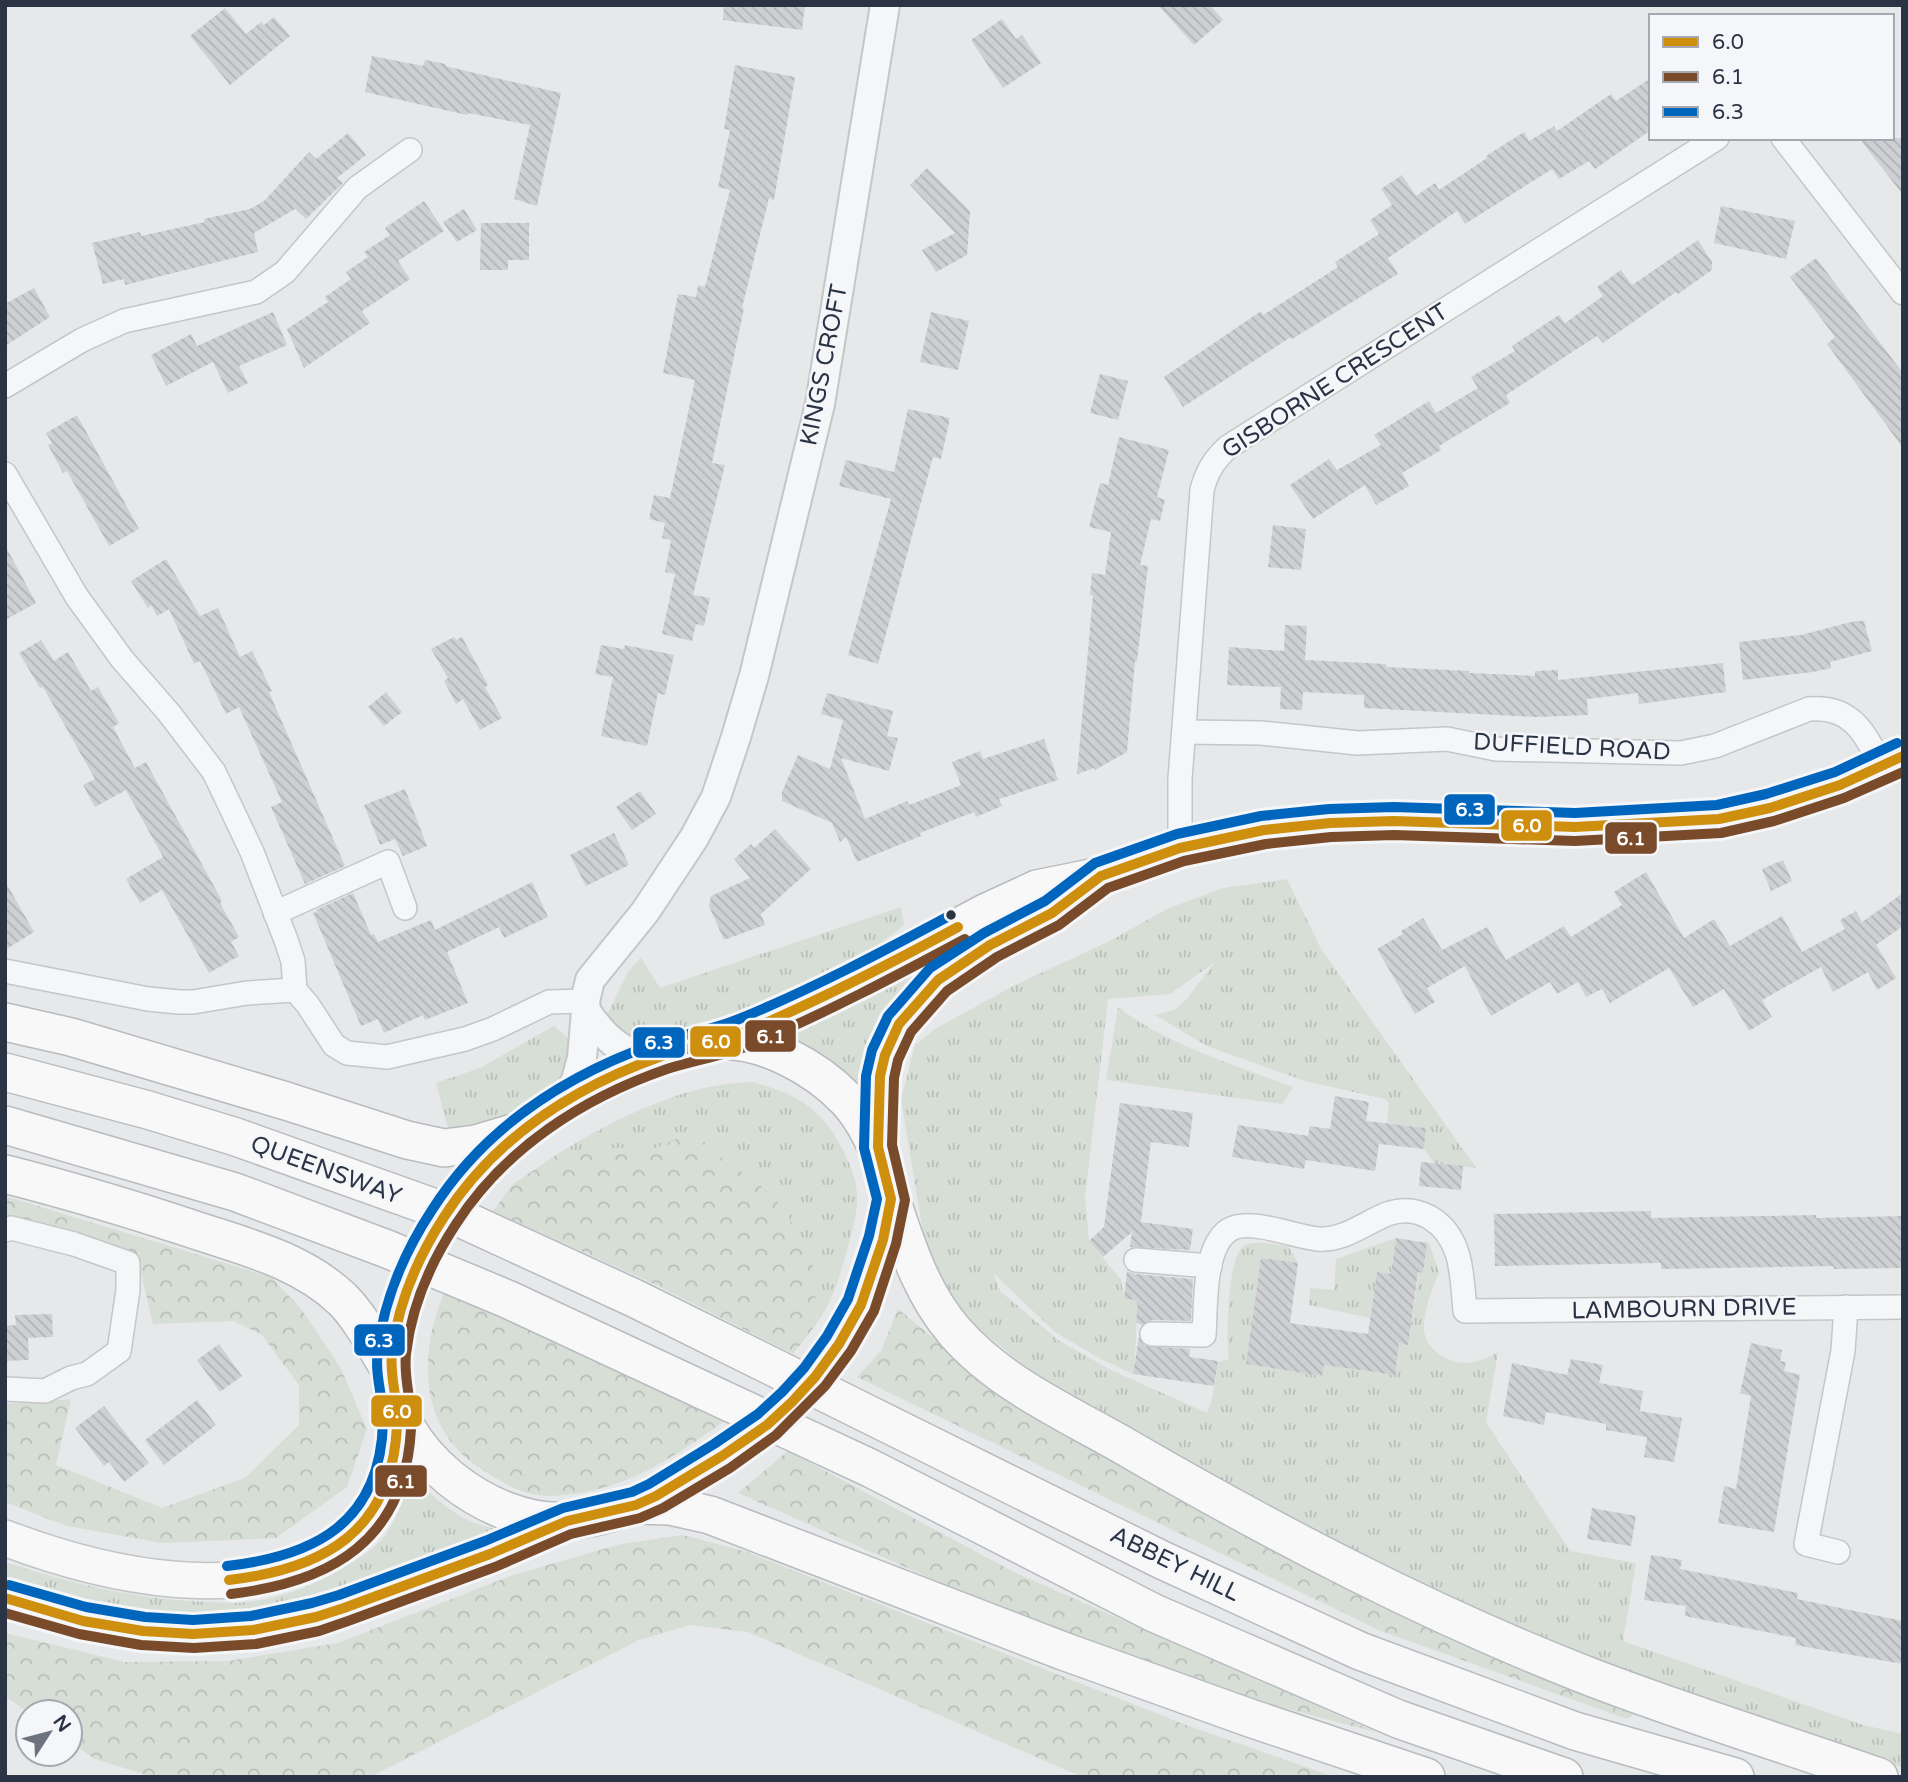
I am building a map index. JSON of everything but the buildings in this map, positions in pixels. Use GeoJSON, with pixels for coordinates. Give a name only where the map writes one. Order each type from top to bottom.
{"type":"FeatureCollection","features":[{"type":"Feature","properties":{"kind":"highway","name":"DUFFIELD ROAD"},"geometry":{"type":"LineString","coordinates":[[719,1041],[844,988],[985,913],[1037,889],[1101,876],[1180,848],[1264,830],[1330,823],[1394,821],[1575,827],[1719,819],[1770,808],[1840,785],[1892,761]]}},
{"type":"Feature","properties":{"kind":"highway","name":"DUFFIELD ROAD"},"geometry":{"type":"LineString","coordinates":[[878,1147],[880,1076],[899,1024],[938,979],[990,945],[1052,913],[1101,876]]}},
{"type":"Feature","properties":{"kind":"highway"},"geometry":{"type":"LineString","coordinates":[[5,1022],[71,1037],[407,1140],[444,1148],[476,1144],[517,1132]]}},
{"type":"Feature","properties":{"kind":"highway"},"geometry":{"type":"LineString","coordinates":[[393,1386],[397,1326],[425,1250],[465,1186],[490,1156],[517,1132],[565,1101],[651,1060],[719,1041],[751,1044],[773,1050],[827,1082],[848,1101],[878,1147],[891,1199],[919,1278],[954,1331],[970,1348],[1004,1375],[1202,1491],[1387,1589],[1588,1676],[1879,1777]]}},
{"type":"Feature","properties":{"kind":"highway","name":"QUEENSWAY"},"geometry":{"type":"LineString","coordinates":[[5,1072],[223,1133],[449,1213],[636,1299]]}},
{"type":"Feature","properties":{"kind":"highway","name":"ABBEY HILL"},"geometry":{"type":"LineString","coordinates":[[5,1125],[235,1192],[495,1294],[870,1468],[1154,1614],[1398,1719],[1564,1777]]}},
{"type":"Feature","properties":{"kind":"highway"},"geometry":{"type":"LineString","coordinates":[[5,1174],[108,1201],[269,1254],[307,1272],[352,1309],[393,1386],[412,1437],[422,1452],[454,1482],[480,1499],[504,1511],[544,1521],[567,1521],[636,1505],[656,1496],[767,1425],[792,1402],[815,1377],[839,1344],[862,1305],[891,1199]]}},
{"type":"Feature","properties":{"kind":"highway","name":"ABBEY HILL"},"geometry":{"type":"LineString","coordinates":[[636,1299],[1162,1560],[1360,1651],[1575,1731],[1735,1777]]}},
{"type":"Feature","properties":{"kind":"highway"},"geometry":{"type":"LineString","coordinates":[[636,1505],[670,1506],[710,1515],[1063,1651],[1238,1714],[1426,1777]]}},
{"type":"Feature","properties":{"kind":"main road"},"geometry":{"type":"LineString","coordinates":[[5,1538],[100,1567],[198,1581],[254,1578],[302,1566],[350,1537],[370,1518],[388,1481],[394,1453],[393,1386]]}},
{"type":"Feature","properties":{"kind":"main road"},"geometry":{"type":"LineString","coordinates":[[5,1598],[83,1621],[143,1631],[193,1634],[253,1630],[316,1617],[344,1608],[490,1554],[567,1521]]}},
{"type":"Feature","properties":{"kind":"street","name":"KINGS CROFT"},"geometry":{"type":"LineString","coordinates":[[565,1101],[576,1080],[582,1058],[585,1006],[590,980],[645,912],[694,838],[716,797],[754,676],[820,404],[885,5]]}},
{"type":"Feature","properties":{"kind":"street","name":"GISBORNE CRESCENT"},"geometry":{"type":"LineString","coordinates":[[1180,848],[1180,779],[1202,491],[1214,460],[1228,447],[1714,140]]}},
{"type":"Feature","properties":{"kind":"street"},"geometry":{"type":"LineString","coordinates":[[1785,140],[1903,293]]}},
{"type":"Feature","properties":{"kind":"street"},"geometry":{"type":"LineString","coordinates":[[5,386],[82,340],[124,321],[256,292],[285,272],[357,188],[410,150]]}},
{"type":"Feature","properties":{"kind":"street"},"geometry":{"type":"LineString","coordinates":[[5,474],[77,597],[122,659],[169,713],[214,772],[252,852],[293,961],[295,990],[334,1045],[347,1053],[387,1057],[465,1039],[493,1029],[549,1002],[585,1006],[599,1030],[612,1043],[624,1051],[651,1060]]}},
{"type":"Feature","properties":{"kind":"street","name":"DUFFIELD ROAD"},"geometry":{"type":"LineString","coordinates":[[1184,732],[1261,733],[1358,743],[1447,739],[1496,749],[1681,753],[1715,746],[1809,709],[1824,708],[1838,711],[1850,718],[1869,742],[1892,761]]}},
{"type":"Feature","properties":{"kind":"street"},"geometry":{"type":"LineString","coordinates":[[275,913],[388,862],[405,908]]}},
{"type":"Feature","properties":{"kind":"street"},"geometry":{"type":"LineString","coordinates":[[5,971],[124,995],[179,1002],[295,990]]}},
{"type":"Feature","properties":{"kind":"street","name":"LAMBOURN DRIVE"},"geometry":{"type":"LineString","coordinates":[[1209,1266],[1217,1243],[1229,1230],[1237,1226],[1247,1225],[1320,1239],[1337,1237],[1389,1214],[1405,1210],[1430,1216],[1441,1226],[1457,1251],[1465,1311],[1903,1307]]}},
{"type":"Feature","properties":{"kind":"street"},"geometry":{"type":"LineString","coordinates":[[5,1230],[11,1228],[74,1244],[128,1264],[128,1290],[119,1351],[87,1374],[71,1378],[45,1391],[5,1389]]}},
{"type":"Feature","properties":{"kind":"street"},"geometry":{"type":"LineString","coordinates":[[1136,1260],[1209,1266],[1204,1335],[1152,1334]]}},
{"type":"Feature","properties":{"kind":"street"},"geometry":{"type":"LineString","coordinates":[[1838,1552],[1806,1544],[1843,1351],[1846,1307]]}},
{"type":"Feature","properties":{"kind":"green space"},"geometry":{"type":"Polygon","coordinates":[[[1287,879],[1321,949],[1476,1168],[1434,1163],[1424,1149],[1426,1128],[1387,1123],[1389,1103],[1385,1099],[1305,1081],[1207,1046],[1155,1015],[1174,1010],[1186,1000],[1215,962],[1170,994],[1108,999],[1085,1198],[1089,1241],[1121,1280],[1124,1298],[1138,1301],[1133,1374],[1055,1332],[994,1274],[1000,1291],[1058,1340],[1111,1370],[1207,1413],[1213,1396],[1218,1362],[1229,1359],[1231,1281],[1238,1253],[1244,1246],[1259,1243],[1288,1246],[1298,1263],[1261,1258],[1246,1364],[1321,1376],[1324,1365],[1394,1375],[1399,1343],[1408,1344],[1419,1272],[1423,1273],[1427,1243],[1422,1238],[1430,1245],[1439,1273],[1426,1312],[1424,1333],[1427,1341],[1437,1353],[1460,1363],[1476,1362],[1498,1352],[1486,1422],[1570,1551],[1636,1563],[1623,1641],[1863,1725],[1903,1734],[1903,1768],[1762,1724],[1583,1661],[1388,1575],[1054,1389],[955,1310],[928,1263],[901,1099],[915,1045],[935,1029],[1017,984],[1108,942],[1169,908],[1224,888],[1287,879]]]}},
{"type":"Feature","properties":{"kind":"green space"},"geometry":{"type":"Polygon","coordinates":[[[901,907],[904,925],[850,968],[734,1019],[642,1044],[614,1028],[608,1013],[628,972],[641,958],[660,988],[901,907]]]}},
{"type":"Feature","properties":{"kind":"green space"},"geometry":{"type":"Polygon","coordinates":[[[950,951],[865,1096],[786,1043],[785,1032],[950,951]]]}},
{"type":"Feature","properties":{"kind":"green space"},"geometry":{"type":"Polygon","coordinates":[[[1118,1007],[1180,1043],[1293,1087],[1282,1104],[1106,1080],[1118,1007]]]}},
{"type":"Feature","properties":{"kind":"green space"},"geometry":{"type":"Polygon","coordinates":[[[554,1026],[570,1040],[569,1060],[554,1087],[501,1121],[449,1131],[436,1083],[480,1068],[554,1026]]]}},
{"type":"Feature","properties":{"kind":"green space"},"geometry":{"type":"Polygon","coordinates":[[[752,1082],[795,1098],[817,1113],[835,1136],[855,1181],[857,1202],[851,1237],[834,1290],[817,1323],[814,1268],[759,1184],[723,1159],[705,1142],[679,1138],[657,1148],[612,1148],[559,1153],[604,1127],[675,1096],[726,1084],[752,1082]]]}},
{"type":"Feature","properties":{"kind":"green space"},"geometry":{"type":"Polygon","coordinates":[[[678,1138],[705,1142],[723,1159],[759,1184],[786,1211],[814,1268],[817,1323],[793,1354],[654,1284],[493,1211],[513,1184],[559,1153],[612,1148],[657,1148],[678,1138]]]}},
{"type":"Feature","properties":{"kind":"green space"},"geometry":{"type":"Polygon","coordinates":[[[5,1196],[271,1277],[302,1310],[340,1367],[367,1429],[347,1487],[276,1538],[162,1543],[67,1526],[5,1502],[5,1404],[71,1399],[56,1465],[162,1508],[245,1478],[299,1425],[299,1385],[261,1334],[233,1321],[153,1324],[137,1256],[34,1222],[5,1220],[5,1196]]]}},
{"type":"Feature","properties":{"kind":"green space"},"geometry":{"type":"Polygon","coordinates":[[[1396,1238],[1391,1274],[1377,1272],[1370,1318],[1309,1305],[1310,1288],[1334,1290],[1336,1259],[1396,1238]]]}},
{"type":"Feature","properties":{"kind":"green space"},"geometry":{"type":"Polygon","coordinates":[[[446,1289],[723,1422],[663,1462],[621,1482],[599,1489],[550,1496],[526,1493],[512,1487],[464,1456],[447,1436],[437,1417],[428,1374],[429,1352],[432,1331],[446,1289]]]}},
{"type":"Feature","properties":{"kind":"green space"},"geometry":{"type":"Polygon","coordinates":[[[898,1309],[998,1391],[1186,1502],[1318,1573],[1640,1710],[1627,1719],[1381,1631],[857,1377],[881,1351],[898,1309]]]}},
{"type":"Feature","properties":{"kind":"green space"},"geometry":{"type":"Polygon","coordinates":[[[788,1451],[1014,1572],[1378,1733],[1221,1691],[957,1590],[738,1493],[788,1451]]]}},
{"type":"Feature","properties":{"kind":"green space"},"geometry":{"type":"Polygon","coordinates":[[[411,1473],[450,1509],[472,1522],[499,1530],[500,1537],[294,1611],[213,1620],[98,1612],[5,1584],[5,1562],[81,1584],[157,1598],[237,1603],[283,1595],[330,1575],[362,1556],[380,1541],[397,1515],[411,1473]]]}},
{"type":"Feature","properties":{"kind":"green space"},"geometry":{"type":"Polygon","coordinates":[[[683,1535],[744,1551],[1186,1725],[1334,1777],[1082,1777],[748,1632],[690,1625],[639,1640],[370,1777],[153,1777],[95,1759],[84,1752],[84,1698],[14,1698],[14,1702],[5,1696],[5,1633],[125,1662],[228,1661],[338,1643],[513,1575],[621,1544],[683,1535]]]}},
{"type":"Feature","properties":{"kind":"transit line","name":"6.3"},"geometry":{"type":"LineString","coordinates":[[9,1585],[86,1607],[145,1617],[193,1620],[251,1616],[339,1595],[485,1541],[563,1508],[632,1492],[714,1444],[758,1414],[782,1392],[804,1368],[827,1336],[848,1299],[869,1236],[877,1199],[864,1148],[866,1076],[872,1050],[888,1016],[930,968],[984,933],[1045,901],[1095,863],[1177,834],[1261,816],[1329,809],[1394,807],[1575,813],[1717,805],[1766,794],[1835,772],[1897,743]]}},
{"type":"Feature","properties":{"kind":"transit line","name":"6.0"},"geometry":{"type":"LineString","coordinates":[[5,1598],[83,1621],[143,1631],[193,1634],[253,1630],[316,1617],[344,1608],[490,1554],[567,1521],[636,1505],[722,1456],[767,1425],[792,1402],[815,1377],[839,1344],[861,1305],[883,1240],[891,1199],[878,1147],[880,1076],[885,1055],[899,1024],[938,980],[990,945],[1052,913],[1101,876],[1180,848],[1264,830],[1330,823],[1394,821],[1575,827],[1719,819],[1770,808],[1840,785],[1903,756]]}},
{"type":"Feature","properties":{"kind":"transit line","name":"6.1"},"geometry":{"type":"LineString","coordinates":[[5,1613],[79,1634],[141,1645],[194,1648],[256,1644],[319,1631],[495,1567],[571,1534],[640,1518],[663,1508],[730,1468],[776,1435],[825,1386],[851,1351],[874,1311],[896,1244],[905,1200],[892,1145],[894,1078],[898,1060],[911,1032],[947,991],[997,957],[1059,925],[1108,888],[1184,861],[1266,844],[1331,837],[1394,835],[1575,841],[1721,833],[1774,821],[1844,798],[1903,772]]}},
{"type":"Feature","properties":{"kind":"transit line","name":"6.3"},"geometry":{"type":"LineString","coordinates":[[227,1566],[259,1561],[315,1542],[337,1528],[356,1509],[370,1486],[379,1457],[383,1414],[377,1369],[378,1349],[385,1312],[397,1276],[432,1210],[476,1154],[502,1130],[560,1088],[591,1071],[657,1043],[729,1023],[766,1007],[846,970],[951,915]]}},
{"type":"Feature","properties":{"kind":"transit line","name":"6.0"},"geometry":{"type":"LineString","coordinates":[[229,1580],[263,1575],[323,1554],[347,1538],[367,1518],[382,1493],[392,1462],[397,1426],[392,1352],[399,1316],[410,1282],[426,1248],[464,1189],[512,1140],[539,1119],[598,1083],[662,1056],[745,1032],[853,982],[958,927]]}},
{"type":"Feature","properties":{"kind":"transit line","name":"6.1"},"geometry":{"type":"LineString","coordinates":[[231,1594],[301,1579],[331,1566],[357,1549],[378,1527],[395,1500],[406,1467],[411,1429],[406,1354],[417,1303],[438,1254],[456,1224],[476,1197],[522,1149],[548,1129],[605,1095],[667,1069],[740,1049],[778,1033],[859,995],[965,939]]}}]}
